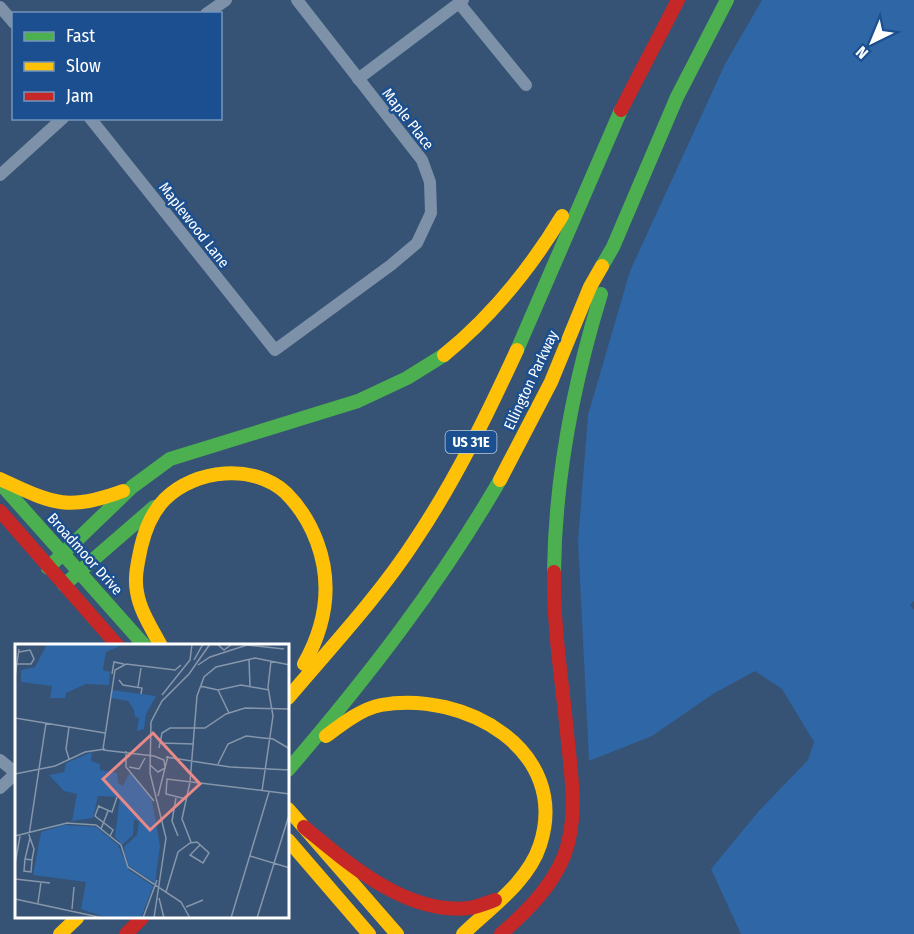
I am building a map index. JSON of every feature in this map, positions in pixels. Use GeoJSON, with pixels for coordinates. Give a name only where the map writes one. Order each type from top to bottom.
{"type":"FeatureCollection","features":[{"type":"Feature","properties":{"kind":"main road","name":"Ellington Parkway"},"geometry":{"type":"LineString","coordinates":[[290,696],[385,583],[433,511],[520,345],[600,154],[678,0]]}},
{"type":"Feature","properties":{"kind":"main road","name":"Ellington Parkway"},"geometry":{"type":"LineString","coordinates":[[290,768],[406,624],[472,529],[531,421],[590,287],[613,247],[677,97],[727,0]]}},
{"type":"Feature","properties":{"kind":"main road"},"geometry":{"type":"LineString","coordinates":[[48,568],[132,487],[170,459],[358,401],[407,378],[442,356],[463,339],[514,286],[542,249],[600,154]]}},
{"type":"Feature","properties":{"kind":"main road"},"geometry":{"type":"LineString","coordinates":[[502,933],[532,906],[554,877],[568,843],[571,827],[572,789],[555,619],[554,572],[558,494],[574,389],[607,279],[613,247]]}},
{"type":"Feature","properties":{"kind":"main road"},"geometry":{"type":"LineString","coordinates":[[64,585],[171,494],[203,477],[222,472],[258,475],[276,483],[291,494],[311,522],[326,570],[326,610],[322,631],[314,650],[290,686]]}},
{"type":"Feature","properties":{"kind":"main road"},"geometry":{"type":"LineString","coordinates":[[0,481],[39,499],[69,506],[89,504],[132,487]]}},
{"type":"Feature","properties":{"kind":"main road","name":"Broadmoor Drive"},"geometry":{"type":"LineString","coordinates":[[0,481],[143,644]]}},
{"type":"Feature","properties":{"kind":"main road"},"geometry":{"type":"LineString","coordinates":[[160,644],[138,596],[137,561],[139,544],[150,517],[171,494]]}},
{"type":"Feature","properties":{"kind":"main road"},"geometry":{"type":"LineString","coordinates":[[0,511],[116,644]]}},
{"type":"Feature","properties":{"kind":"main road"},"geometry":{"type":"LineString","coordinates":[[302,755],[342,724],[379,705],[417,701],[477,715],[525,753],[539,780],[547,813],[545,830],[534,859],[515,884],[463,934]]}},
{"type":"Feature","properties":{"kind":"main road"},"geometry":{"type":"LineString","coordinates":[[290,811],[397,934]]}},
{"type":"Feature","properties":{"kind":"main road"},"geometry":{"type":"LineString","coordinates":[[304,827],[386,890],[415,903],[462,908],[489,903],[503,895]]}},
{"type":"Feature","properties":{"kind":"main road"},"geometry":{"type":"LineString","coordinates":[[290,842],[369,934]]}},
{"type":"Feature","properties":{"kind":"main road"},"geometry":{"type":"LineString","coordinates":[[60,934],[76,919]]}},
{"type":"Feature","properties":{"kind":"main road"},"geometry":{"type":"LineString","coordinates":[[126,934],[141,919]]}},
{"type":"Feature","properties":{"kind":"street"},"geometry":{"type":"LineString","coordinates":[[209,12],[226,0]]}},
{"type":"Feature","properties":{"kind":"street","name":"Maple Place"},"geometry":{"type":"LineString","coordinates":[[275,350],[391,265],[417,243],[431,213],[430,182],[422,160],[297,0]]}},
{"type":"Feature","properties":{"kind":"street"},"geometry":{"type":"LineString","coordinates":[[358,79],[461,2],[526,85]]}},
{"type":"Feature","properties":{"kind":"street"},"geometry":{"type":"LineString","coordinates":[[0,7],[12,22]]}},
{"type":"Feature","properties":{"kind":"street"},"geometry":{"type":"LineString","coordinates":[[0,175],[61,120]]}},
{"type":"Feature","properties":{"kind":"street","name":"Maplewood Lane"},"geometry":{"type":"LineString","coordinates":[[92,120],[275,350]]}},
{"type":"Feature","properties":{"kind":"street"},"geometry":{"type":"LineString","coordinates":[[0,760],[15,772]]}},
{"type":"Feature","properties":{"kind":"street"},"geometry":{"type":"LineString","coordinates":[[0,788],[15,774]]}},
{"type":"Feature","properties":{"kind":"shaded area"},"geometry":{"type":"Polygon","coordinates":[[[762,0],[914,0],[914,601],[910,605],[914,610],[914,934],[741,934],[711,869],[758,812],[808,760],[814,742],[782,689],[755,671],[713,694],[652,736],[589,761],[578,541],[588,415],[630,271],[725,64],[762,0]]]}},
{"type":"Feature","properties":{"kind":"traffic: fast"},"geometry":{"type":"LineString","coordinates":[[602,266],[613,247],[677,97],[727,0]]}},
{"type":"Feature","properties":{"kind":"traffic: fast"},"geometry":{"type":"LineString","coordinates":[[517,350],[621,110]]}},
{"type":"Feature","properties":{"kind":"traffic: fast"},"geometry":{"type":"LineString","coordinates":[[554,572],[558,501],[567,431],[582,362],[601,294]]}},
{"type":"Feature","properties":{"kind":"traffic: fast"},"geometry":{"type":"LineString","coordinates":[[48,568],[132,487],[170,459],[358,401],[407,378],[444,355]]}},
{"type":"Feature","properties":{"kind":"traffic: fast"},"geometry":{"type":"LineString","coordinates":[[290,768],[401,630],[453,556],[500,480]]}},
{"type":"Feature","properties":{"kind":"traffic: fast"},"geometry":{"type":"LineString","coordinates":[[0,483],[143,644]]}},
{"type":"Feature","properties":{"kind":"traffic: fast"},"geometry":{"type":"LineString","coordinates":[[64,585],[154,507]]}},
{"type":"Feature","properties":{"kind":"traffic: slow"},"geometry":{"type":"LineString","coordinates":[[444,355],[462,340],[509,291],[537,255],[562,216]]}},
{"type":"Feature","properties":{"kind":"traffic: slow"},"geometry":{"type":"LineString","coordinates":[[500,480],[551,382],[590,287],[602,266]]}},
{"type":"Feature","properties":{"kind":"traffic: slow"},"geometry":{"type":"LineString","coordinates":[[290,696],[371,601],[416,539],[470,446],[517,350]]}},
{"type":"Feature","properties":{"kind":"traffic: slow"},"geometry":{"type":"LineString","coordinates":[[160,644],[144,613],[136,586],[141,547],[150,522],[165,499],[192,481],[208,476],[242,474],[273,483],[286,493],[304,516],[317,542],[325,574],[325,604],[318,635],[304,664]]}},
{"type":"Feature","properties":{"kind":"traffic: slow"},"geometry":{"type":"LineString","coordinates":[[0,479],[33,494],[60,502],[87,501],[123,491]]}},
{"type":"Feature","properties":{"kind":"traffic: slow"},"geometry":{"type":"LineString","coordinates":[[326,736],[366,710],[381,705],[413,703],[445,707],[476,718],[503,734],[525,755],[540,781],[545,811],[540,845],[527,871],[517,883],[463,934]]}},
{"type":"Feature","properties":{"kind":"traffic: slow"},"geometry":{"type":"LineString","coordinates":[[290,811],[397,934]]}},
{"type":"Feature","properties":{"kind":"traffic: slow"},"geometry":{"type":"LineString","coordinates":[[290,842],[369,934]]}},
{"type":"Feature","properties":{"kind":"traffic: slow"},"geometry":{"type":"LineString","coordinates":[[60,934],[76,919]]}},
{"type":"Feature","properties":{"kind":"traffic: jam"},"geometry":{"type":"LineString","coordinates":[[621,110],[678,0]]}},
{"type":"Feature","properties":{"kind":"traffic: jam"},"geometry":{"type":"LineString","coordinates":[[0,511],[116,644]]}},
{"type":"Feature","properties":{"kind":"traffic: jam"},"geometry":{"type":"LineString","coordinates":[[501,934],[545,889],[559,868],[569,841],[573,811],[572,780],[556,633],[554,572]]}},
{"type":"Feature","properties":{"kind":"traffic: jam"},"geometry":{"type":"LineString","coordinates":[[304,827],[359,871],[401,895],[423,904],[446,908],[469,908],[495,900]]}},
{"type":"Feature","properties":{"kind":"traffic: jam"},"geometry":{"type":"LineString","coordinates":[[126,934],[141,919]]}}]}
